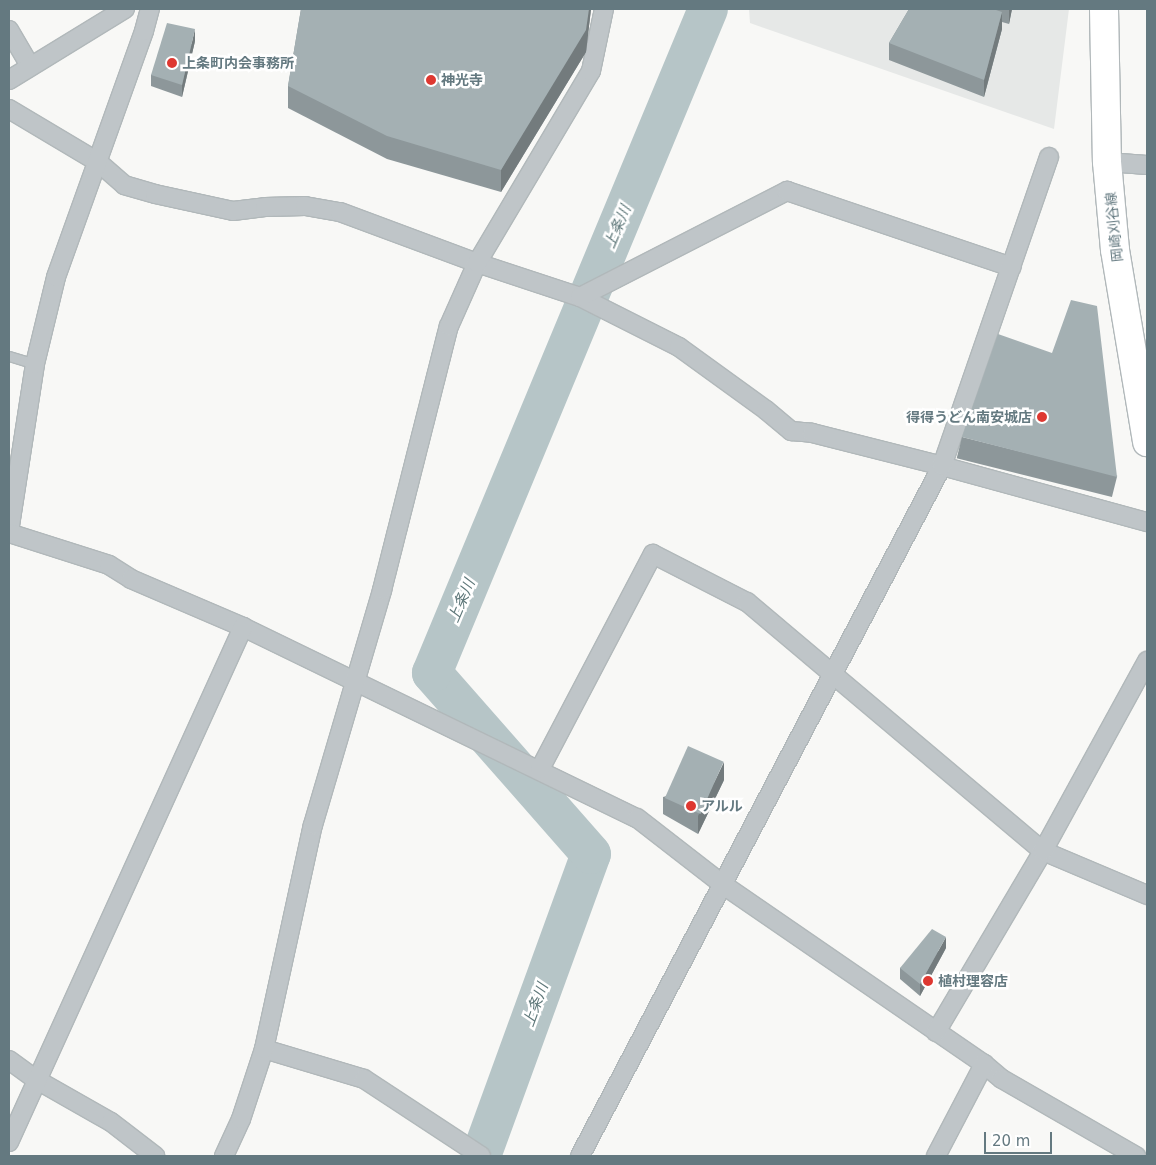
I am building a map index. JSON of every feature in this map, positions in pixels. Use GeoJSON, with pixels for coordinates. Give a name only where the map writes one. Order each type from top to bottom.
{"type":"FeatureCollection","features":[{"type":"Feature","properties":{"kind":"main road","name":"岡崎刈谷線"},"geometry":{"type":"LineString","coordinates":[[1104,9],[1107,162],[1115,250],[1147,442]]}},
{"type":"Feature","properties":{"kind":"street"},"geometry":{"type":"LineString","coordinates":[[9,80],[124,9]]}},
{"type":"Feature","properties":{"kind":"street"},"geometry":{"type":"LineString","coordinates":[[150,9],[144,31],[56,277],[35,364],[9,532],[109,565],[131,579],[243,627],[638,818],[722,884],[984,1064],[1002,1079],[1136,1156]]}},
{"type":"Feature","properties":{"kind":"street"},"geometry":{"type":"LineString","coordinates":[[224,1156],[241,1119],[264,1049],[313,825],[382,590],[449,326],[477,263],[591,71],[604,9]]}},
{"type":"Feature","properties":{"kind":"street"},"geometry":{"type":"LineString","coordinates":[[9,30],[30,66]]}},
{"type":"Feature","properties":{"kind":"street"},"geometry":{"type":"LineString","coordinates":[[9,109],[98,162],[124,185],[155,194],[233,211],[265,207],[305,206],[340,212],[477,263],[580,297],[679,346],[766,410],[790,431],[812,433],[942,466],[1147,522]]}},
{"type":"Feature","properties":{"kind":"street"},"geometry":{"type":"LineString","coordinates":[[580,1156],[942,466],[1048,157]]}},
{"type":"Feature","properties":{"kind":"street"},"geometry":{"type":"LineString","coordinates":[[1107,162],[1147,165]]}},
{"type":"Feature","properties":{"kind":"street"},"geometry":{"type":"LineString","coordinates":[[580,297],[787,191],[1011,267]]}},
{"type":"Feature","properties":{"kind":"street"},"geometry":{"type":"LineString","coordinates":[[540,769],[653,554],[747,602],[1043,851],[1147,895]]}},
{"type":"Feature","properties":{"kind":"street"},"geometry":{"type":"LineString","coordinates":[[9,1142],[243,627]]}},
{"type":"Feature","properties":{"kind":"street"},"geometry":{"type":"LineString","coordinates":[[936,1032],[1043,851],[1147,661]]}},
{"type":"Feature","properties":{"kind":"street"},"geometry":{"type":"LineString","coordinates":[[264,1049],[364,1079],[481,1156]]}},
{"type":"Feature","properties":{"kind":"street"},"geometry":{"type":"LineString","coordinates":[[9,1060],[37,1080],[111,1122],[155,1156]]}},
{"type":"Feature","properties":{"kind":"street"},"geometry":{"type":"LineString","coordinates":[[936,1156],[984,1064]]}},
{"type":"Feature","properties":{"kind":"lane"},"geometry":{"type":"LineString","coordinates":[[9,356],[35,364]]}},
{"type":"Feature","properties":{"kind":"shaded area"},"geometry":{"type":"Polygon","coordinates":[[[749,9],[1069,9],[1054,129],[750,23],[749,9]]]}},
{"type":"Feature","properties":{"kind":"building","name":"神光寺"},"geometry":{"type":"Polygon","coordinates":[[[301,9],[589,9],[586,30],[501,170],[387,136],[288,86],[301,9]]]}},
{"type":"Feature","properties":{"kind":"building"},"geometry":{"type":"Polygon","coordinates":[[[909,9],[993,9],[1002,12],[984,80],[889,43],[909,9]]]}},
{"type":"Feature","properties":{"kind":"building"},"geometry":{"type":"Polygon","coordinates":[[[167,23],[195,29],[182,85],[151,75],[167,23]]]}},
{"type":"Feature","properties":{"kind":"building","name":"得得うどん南安城店"},"geometry":{"type":"Polygon","coordinates":[[[1071,300],[1097,306],[1117,477],[962,437],[998,334],[1052,353],[1071,300]]]}},
{"type":"Feature","properties":{"kind":"building"},"geometry":{"type":"Polygon","coordinates":[[[688,746],[724,762],[700,814],[665,798],[688,746]]]}},
{"type":"Feature","properties":{"kind":"building"},"geometry":{"type":"Polygon","coordinates":[[[932,929],[946,937],[920,984],[900,968],[932,929]]]}},
{"type":"Feature","properties":{"kind":"waterway","name":"上条川"},"geometry":{"type":"LineString","coordinates":[[481,1156],[591,854],[432,673],[708,9]]}},
{"type":"Feature","properties":{"kind":"place","name":"上条町内会事務所"},"geometry":{"type":"Point","coordinates":[172,63]}},
{"type":"Feature","properties":{"kind":"place","name":"神光寺"},"geometry":{"type":"Point","coordinates":[431,80]}},
{"type":"Feature","properties":{"kind":"place","name":"得得うどん南安城店"},"geometry":{"type":"Point","coordinates":[1042,417]}},
{"type":"Feature","properties":{"kind":"place","name":"アルル"},"geometry":{"type":"Point","coordinates":[691,806]}},
{"type":"Feature","properties":{"kind":"place","name":"植村理容店"},"geometry":{"type":"Point","coordinates":[928,981]}}]}
